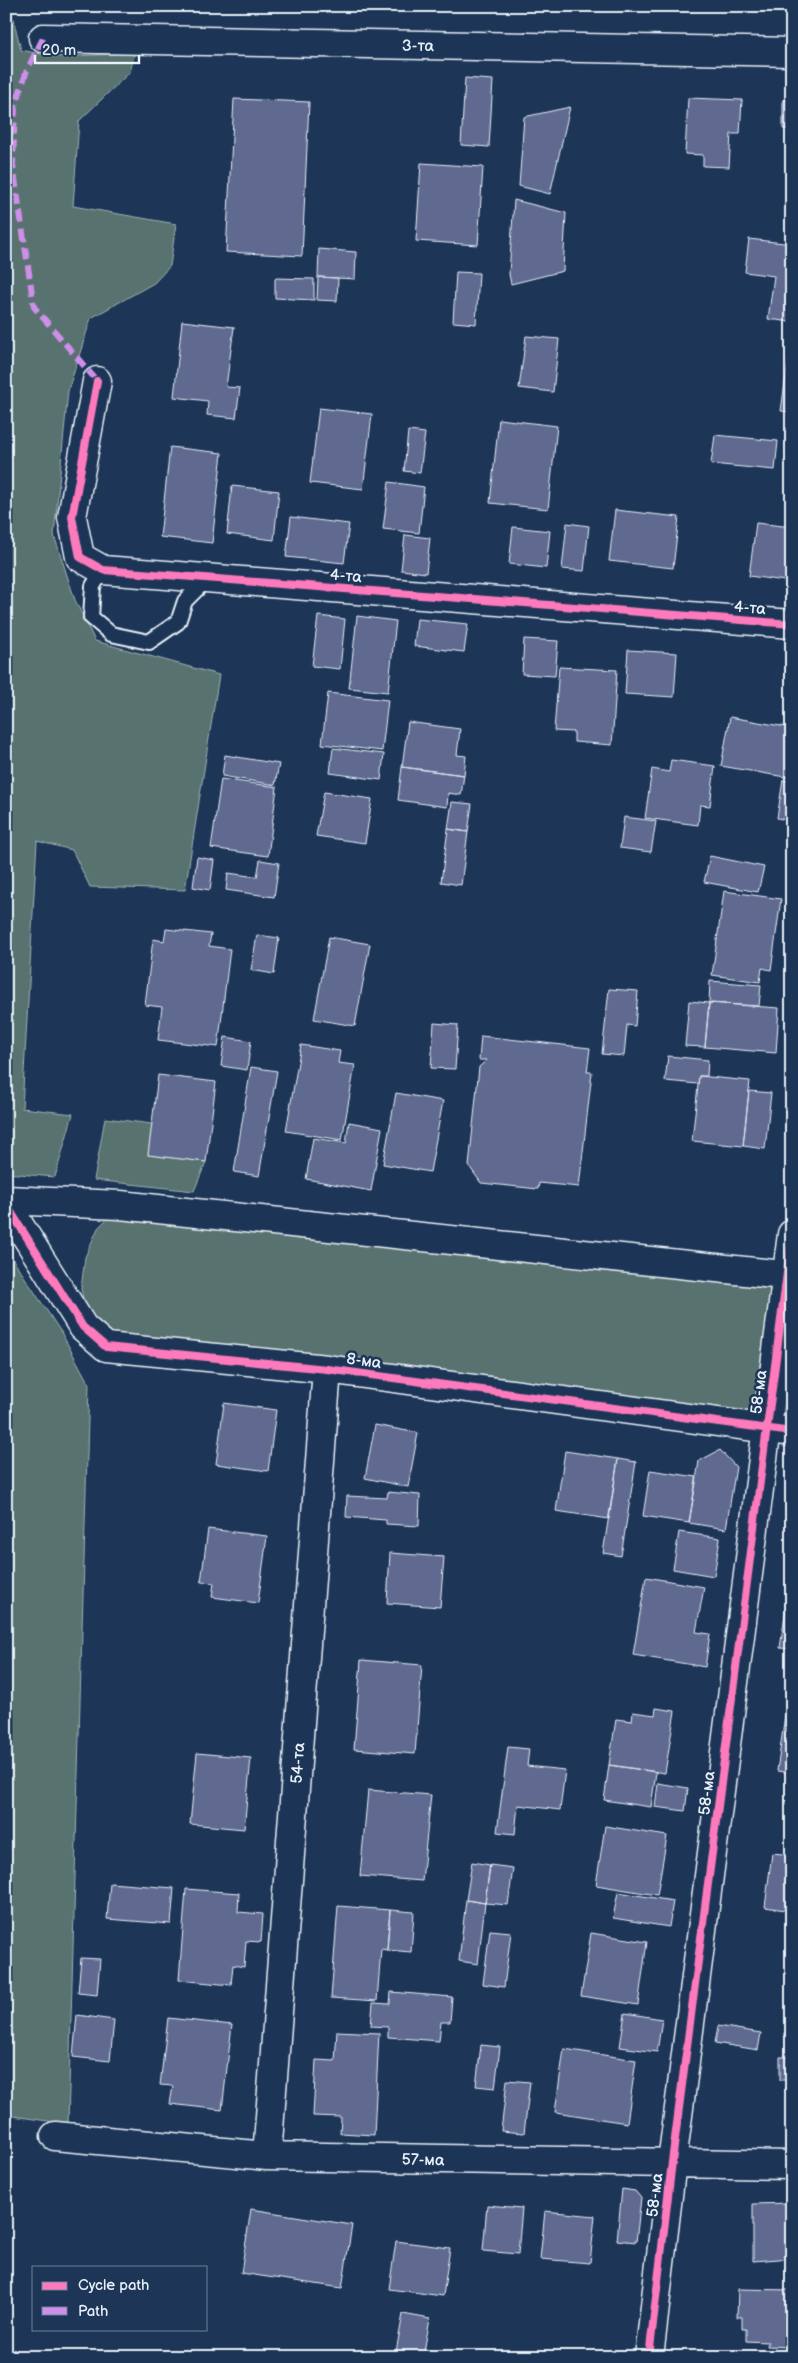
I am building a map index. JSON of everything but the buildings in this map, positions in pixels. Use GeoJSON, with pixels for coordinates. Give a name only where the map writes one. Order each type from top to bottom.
{"type":"FeatureCollection","features":[{"type":"Feature","properties":{"kind":"street","name":"3-та"},"geometry":{"type":"LineString","coordinates":[[44,38],[792,52]]}},
{"type":"Feature","properties":{"kind":"street","name":"4-та"},"geometry":{"type":"LineString","coordinates":[[97,381],[72,517],[80,557],[103,570],[792,624]]}},
{"type":"Feature","properties":{"kind":"street"},"geometry":{"type":"LineString","coordinates":[[6,1200],[130,1206],[789,1276]]}},
{"type":"Feature","properties":{"kind":"street","name":"8-ма"},"geometry":{"type":"LineString","coordinates":[[6,1204],[82,1327],[106,1347],[326,1369],[780,1430]]}},
{"type":"Feature","properties":{"kind":"street","name":"58-ма"},"geometry":{"type":"LineString","coordinates":[[650,2357],[672,2162],[780,1430],[792,1234]]}},
{"type":"Feature","properties":{"kind":"street","name":"54-та"},"geometry":{"type":"LineString","coordinates":[[267,2156],[326,1369]]}},
{"type":"Feature","properties":{"kind":"street","name":"57-ма"},"geometry":{"type":"LineString","coordinates":[[55,2136],[267,2156],[792,2165]]}},
{"type":"Feature","properties":{"kind":"lane"},"geometry":{"type":"LineString","coordinates":[[103,570],[93,586],[91,617],[111,634],[150,642],[178,622],[185,601],[208,578]]}},
{"type":"Feature","properties":{"kind":"green space"},"geometry":{"type":"Polygon","coordinates":[[[6,6],[10,6],[21,50],[55,57],[135,53],[130,72],[79,121],[73,206],[176,224],[170,266],[154,283],[91,318],[68,391],[54,535],[75,600],[95,641],[219,675],[185,890],[90,887],[72,850],[37,841],[22,1108],[73,1114],[55,1177],[6,1173],[6,6]]]}},
{"type":"Feature","properties":{"kind":"green space"},"geometry":{"type":"Polygon","coordinates":[[[105,1118],[152,1124],[148,1155],[206,1162],[194,1191],[94,1180],[105,1118]]]}},
{"type":"Feature","properties":{"kind":"green space"},"geometry":{"type":"Polygon","coordinates":[[[120,1205],[792,1276],[792,1432],[106,1347],[88,1320],[81,1289],[85,1257],[98,1228],[120,1205]]]}},
{"type":"Feature","properties":{"kind":"green space"},"geometry":{"type":"Polygon","coordinates":[[[6,1249],[61,1332],[89,1384],[68,2124],[6,2115],[6,1941],[9,1922],[6,1781],[6,1249]]]}},
{"type":"Feature","properties":{"kind":"marked path"},"geometry":{"type":"LineString","coordinates":[[43,38],[27,70],[15,107],[13,165],[34,307],[97,381]]}},
{"type":"Feature","properties":{"kind":"cycle path"},"geometry":{"type":"LineString","coordinates":[[97,381],[72,517],[80,557],[103,570],[792,624]]}},
{"type":"Feature","properties":{"kind":"cycle path"},"geometry":{"type":"LineString","coordinates":[[6,1204],[83,1327],[106,1347],[327,1369],[792,1432]]}},
{"type":"Feature","properties":{"kind":"cycle path"},"geometry":{"type":"LineString","coordinates":[[649,2357],[672,2162],[792,1234]]}}]}
